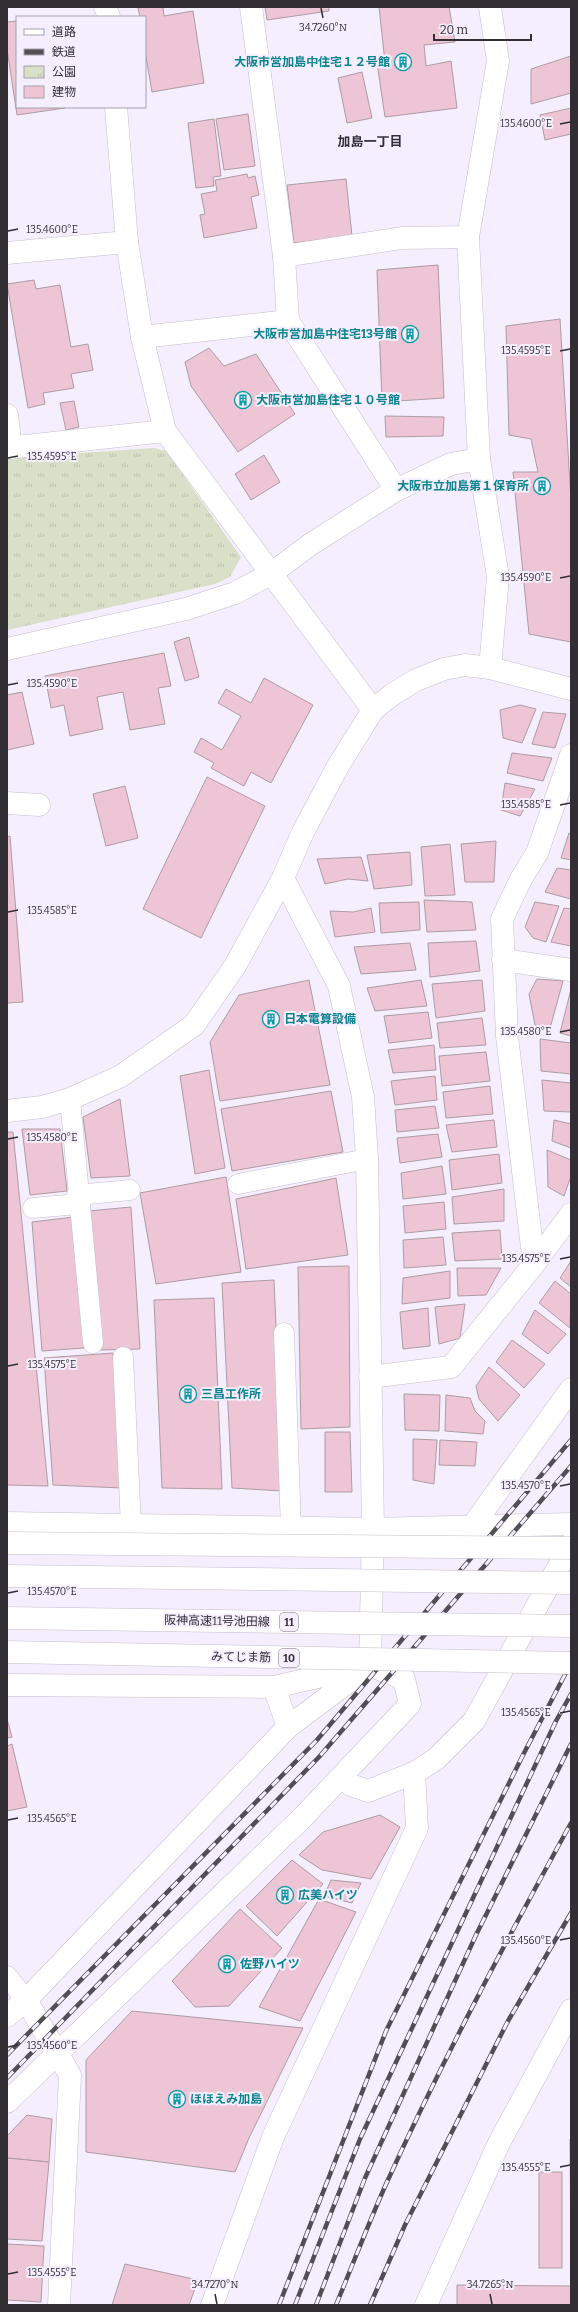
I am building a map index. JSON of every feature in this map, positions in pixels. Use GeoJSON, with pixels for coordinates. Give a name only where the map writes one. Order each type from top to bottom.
{"type":"FeatureCollection","features":[{"type":"Feature","properties":{"kind":"main road"},"geometry":{"type":"LineString","coordinates":[[251,7],[284,256],[288,321],[396,490]]}},
{"type":"Feature","properties":{"kind":"main road"},"geometry":{"type":"LineString","coordinates":[[490,7],[498,60],[468,236],[479,459],[498,577],[490,668]]}},
{"type":"Feature","properties":{"kind":"main road"},"geometry":{"type":"LineString","coordinates":[[116,108],[127,242],[142,337],[165,431],[373,710]]}},
{"type":"Feature","properties":{"kind":"main road"},"geometry":{"type":"LineString","coordinates":[[284,256],[402,238],[468,236]]}},
{"type":"Feature","properties":{"kind":"main road"},"geometry":{"type":"LineString","coordinates":[[7,253],[127,242]]}},
{"type":"Feature","properties":{"kind":"main road"},"geometry":{"type":"LineString","coordinates":[[142,337],[288,321]]}},
{"type":"Feature","properties":{"kind":"main road"},"geometry":{"type":"LineString","coordinates":[[7,415],[9,448],[165,431]]}},
{"type":"Feature","properties":{"kind":"main road"},"geometry":{"type":"LineString","coordinates":[[7,649],[186,609],[235,593],[272,573],[311,544],[396,490],[451,464],[479,459]]}},
{"type":"Feature","properties":{"kind":"main road"},"geometry":{"type":"LineString","coordinates":[[7,1112],[42,1107],[70,1099],[121,1076],[194,1025],[235,966],[283,878],[318,802],[373,710],[416,680],[444,668],[465,665],[490,668],[571,689]]}},
{"type":"Feature","properties":{"kind":"main road"},"geometry":{"type":"LineString","coordinates":[[534,1264],[507,1036],[502,919],[521,879],[537,853],[571,755]]}},
{"type":"Feature","properties":{"kind":"main road"},"geometry":{"type":"LineString","coordinates":[[7,803],[39,805]]}},
{"type":"Feature","properties":{"kind":"main road"},"geometry":{"type":"LineString","coordinates":[[283,878],[339,986],[363,1098],[367,1159],[373,1529],[370,1666]]}},
{"type":"Feature","properties":{"kind":"main road"},"geometry":{"type":"LineString","coordinates":[[503,960],[571,970]]}},
{"type":"Feature","properties":{"kind":"main road"},"geometry":{"type":"LineString","coordinates":[[370,1377],[451,1367],[534,1264],[571,1214]]}},
{"type":"Feature","properties":{"kind":"main road"},"geometry":{"type":"LineString","coordinates":[[471,1528],[571,1389]]}},
{"type":"Feature","properties":{"kind":"main road"},"geometry":{"type":"LineString","coordinates":[[7,1523],[291,1529],[471,1528],[571,1524]]}},
{"type":"Feature","properties":{"kind":"main road"},"geometry":{"type":"LineString","coordinates":[[7,1543],[571,1548]]}},
{"type":"Feature","properties":{"kind":"main road"},"geometry":{"type":"LineString","coordinates":[[342,1777],[351,1785],[368,1791],[414,1773],[436,1759],[474,1722],[571,1544]]}},
{"type":"Feature","properties":{"kind":"main road"},"geometry":{"type":"LineString","coordinates":[[7,1576],[571,1583]]}},
{"type":"Feature","properties":{"kind":"main road","name":"阪神高速11号池田線"},"geometry":{"type":"LineString","coordinates":[[7,1618],[571,1626]]}},
{"type":"Feature","properties":{"kind":"main road","name":"みてじま筋"},"geometry":{"type":"LineString","coordinates":[[7,1652],[571,1663]]}},
{"type":"Feature","properties":{"kind":"main road"},"geometry":{"type":"LineString","coordinates":[[7,2016],[26,2000],[288,1727],[370,1666]]}},
{"type":"Feature","properties":{"kind":"main road"},"geometry":{"type":"LineString","coordinates":[[7,1685],[274,1687],[370,1666],[404,1679],[410,1704],[303,1817],[7,2102]]}},
{"type":"Feature","properties":{"kind":"main road"},"geometry":{"type":"LineString","coordinates":[[274,1687],[288,1727]]}},
{"type":"Feature","properties":{"kind":"main road"},"geometry":{"type":"LineString","coordinates":[[212,2305],[273,2137],[416,1828],[414,1773]]}},
{"type":"Feature","properties":{"kind":"main road"},"geometry":{"type":"LineString","coordinates":[[26,2000],[70,2075],[58,2305]]}},
{"type":"Feature","properties":{"kind":"main road"},"geometry":{"type":"LineString","coordinates":[[426,2305],[499,2143],[571,2010]]}},
{"type":"Feature","properties":{"kind":"lane"},"geometry":{"type":"LineString","coordinates":[[70,1099],[78,1199],[93,1343]]}},
{"type":"Feature","properties":{"kind":"lane"},"geometry":{"type":"LineString","coordinates":[[238,1184],[367,1159]]}},
{"type":"Feature","properties":{"kind":"lane"},"geometry":{"type":"LineString","coordinates":[[32,1208],[130,1190]]}},
{"type":"Feature","properties":{"kind":"lane"},"geometry":{"type":"LineString","coordinates":[[284,1332],[291,1529]]}},
{"type":"Feature","properties":{"kind":"lane"},"geometry":{"type":"LineString","coordinates":[[123,1357],[131,1526]]}},
{"type":"Feature","properties":{"kind":"lane"},"geometry":{"type":"LineString","coordinates":[[7,1976],[26,2000]]}},
{"type":"Feature","properties":{"kind":"green space"},"geometry":{"type":"Polygon","coordinates":[[[154,448],[166,451],[241,557],[230,577],[215,584],[7,630],[7,458],[154,448]]]}},
{"type":"Feature","properties":{"kind":"building"},"geometry":{"type":"Polygon","coordinates":[[[163,7],[164,16],[193,11],[204,83],[152,92],[146,57],[146,16],[140,16],[138,8],[163,7]]]}},
{"type":"Feature","properties":{"kind":"building"},"geometry":{"type":"Polygon","coordinates":[[[265,7],[329,7],[329,11],[267,20],[265,7]]]}},
{"type":"Feature","properties":{"kind":"building","name":"大阪市営加島中住宅１２号館"},"geometry":{"type":"Polygon","coordinates":[[[379,7],[449,7],[455,42],[424,45],[426,66],[451,61],[457,108],[385,117],[377,63],[385,62],[379,7]]]}},
{"type":"Feature","properties":{"kind":"building"},"geometry":{"type":"Polygon","coordinates":[[[16,21],[16,108],[65,108],[17,115],[7,49],[7,22],[16,21]]]}},
{"type":"Feature","properties":{"kind":"building"},"geometry":{"type":"Polygon","coordinates":[[[571,56],[571,93],[531,104],[531,69],[571,56]]]}},
{"type":"Feature","properties":{"kind":"building"},"geometry":{"type":"Polygon","coordinates":[[[362,72],[372,118],[347,123],[338,78],[362,72]]]}},
{"type":"Feature","properties":{"kind":"building"},"geometry":{"type":"Polygon","coordinates":[[[571,108],[571,134],[545,140],[540,115],[571,108]]]}},
{"type":"Feature","properties":{"kind":"building"},"geometry":{"type":"Polygon","coordinates":[[[248,114],[255,166],[224,170],[216,119],[248,114]]]}},
{"type":"Feature","properties":{"kind":"building"},"geometry":{"type":"Polygon","coordinates":[[[214,119],[221,176],[213,177],[214,186],[196,188],[188,123],[214,119]]]}},
{"type":"Feature","properties":{"kind":"building"},"geometry":{"type":"Polygon","coordinates":[[[247,174],[248,178],[255,176],[259,195],[251,197],[257,228],[204,238],[200,215],[205,214],[201,194],[217,191],[215,180],[247,174]]]}},
{"type":"Feature","properties":{"kind":"building"},"geometry":{"type":"Polygon","coordinates":[[[346,179],[352,236],[294,243],[287,185],[346,179]]]}},
{"type":"Feature","properties":{"kind":"building","name":"大阪市営加島中住宅13号館"},"geometry":{"type":"Polygon","coordinates":[[[438,265],[444,398],[382,402],[377,270],[438,265]]]}},
{"type":"Feature","properties":{"kind":"building"},"geometry":{"type":"Polygon","coordinates":[[[34,280],[36,289],[60,285],[71,347],[88,344],[93,370],[71,374],[74,388],[43,393],[45,404],[28,408],[7,284],[34,280]]]}},
{"type":"Feature","properties":{"kind":"building","name":"大阪市立加島第１保育所"},"geometry":{"type":"Polygon","coordinates":[[[560,319],[571,500],[571,642],[529,634],[513,472],[538,472],[531,439],[509,435],[506,326],[560,319]]]}},
{"type":"Feature","properties":{"kind":"building","name":"大阪市営加島住宅１０号館"},"geometry":{"type":"Polygon","coordinates":[[[209,348],[224,366],[256,354],[295,414],[238,452],[191,386],[185,362],[209,348]]]}},
{"type":"Feature","properties":{"kind":"building"},"geometry":{"type":"Polygon","coordinates":[[[74,401],[79,427],[66,430],[60,403],[74,401]]]}},
{"type":"Feature","properties":{"kind":"building"},"geometry":{"type":"Polygon","coordinates":[[[385,416],[444,417],[443,436],[386,437],[385,416]]]}},
{"type":"Feature","properties":{"kind":"building"},"geometry":{"type":"Polygon","coordinates":[[[264,455],[280,482],[251,500],[235,474],[264,455]]]}},
{"type":"Feature","properties":{"kind":"building"},"geometry":{"type":"Polygon","coordinates":[[[189,637],[199,677],[185,681],[174,642],[189,637]]]}},
{"type":"Feature","properties":{"kind":"building"},"geometry":{"type":"Polygon","coordinates":[[[164,653],[171,686],[158,688],[165,724],[130,730],[123,692],[97,697],[103,729],[70,736],[64,705],[51,708],[45,676],[164,653]]]}},
{"type":"Feature","properties":{"kind":"building"},"geometry":{"type":"Polygon","coordinates":[[[264,678],[313,705],[271,783],[251,772],[244,786],[211,768],[214,763],[194,752],[201,738],[222,750],[241,716],[218,703],[226,689],[251,703],[264,678]]]}},
{"type":"Feature","properties":{"kind":"building"},"geometry":{"type":"Polygon","coordinates":[[[22,692],[34,744],[7,750],[7,695],[22,692]]]}},
{"type":"Feature","properties":{"kind":"building"},"geometry":{"type":"Polygon","coordinates":[[[520,705],[536,709],[522,743],[503,738],[500,710],[520,705]]]}},
{"type":"Feature","properties":{"kind":"building"},"geometry":{"type":"Polygon","coordinates":[[[543,712],[566,714],[555,748],[532,744],[543,712]]]}},
{"type":"Feature","properties":{"kind":"building"},"geometry":{"type":"Polygon","coordinates":[[[512,753],[552,758],[543,781],[507,773],[512,753]]]}},
{"type":"Feature","properties":{"kind":"building"},"geometry":{"type":"Polygon","coordinates":[[[207,777],[265,806],[201,938],[143,909],[207,777]]]}},
{"type":"Feature","properties":{"kind":"building"},"geometry":{"type":"Polygon","coordinates":[[[505,783],[535,789],[520,816],[501,810],[505,783]]]}},
{"type":"Feature","properties":{"kind":"building"},"geometry":{"type":"Polygon","coordinates":[[[125,786],[138,838],[106,846],[93,794],[125,786]]]}},
{"type":"Feature","properties":{"kind":"building"},"geometry":{"type":"Polygon","coordinates":[[[569,833],[571,834],[571,860],[561,858],[569,833]]]}},
{"type":"Feature","properties":{"kind":"building"},"geometry":{"type":"Polygon","coordinates":[[[10,836],[23,1002],[7,1003],[7,837],[10,836]]]}},
{"type":"Feature","properties":{"kind":"building"},"geometry":{"type":"Polygon","coordinates":[[[496,841],[494,882],[465,882],[461,844],[496,841]]]}},
{"type":"Feature","properties":{"kind":"building"},"geometry":{"type":"Polygon","coordinates":[[[450,844],[455,895],[425,896],[421,847],[450,844]]]}},
{"type":"Feature","properties":{"kind":"building"},"geometry":{"type":"Polygon","coordinates":[[[410,852],[412,885],[374,889],[367,855],[410,852]]]}},
{"type":"Feature","properties":{"kind":"building"},"geometry":{"type":"Polygon","coordinates":[[[361,857],[368,881],[348,879],[325,884],[317,859],[361,857]]]}},
{"type":"Feature","properties":{"kind":"building"},"geometry":{"type":"Polygon","coordinates":[[[557,868],[571,870],[571,899],[545,892],[557,868]]]}},
{"type":"Feature","properties":{"kind":"building"},"geometry":{"type":"Polygon","coordinates":[[[424,900],[472,902],[476,930],[427,932],[424,900]]]}},
{"type":"Feature","properties":{"kind":"building"},"geometry":{"type":"Polygon","coordinates":[[[419,902],[420,930],[381,933],[379,903],[419,902]]]}},
{"type":"Feature","properties":{"kind":"building"},"geometry":{"type":"Polygon","coordinates":[[[535,902],[559,906],[546,942],[533,938],[525,927],[535,902]]]}},
{"type":"Feature","properties":{"kind":"building"},"geometry":{"type":"Polygon","coordinates":[[[371,908],[375,932],[335,937],[330,911],[353,912],[371,908]]]}},
{"type":"Feature","properties":{"kind":"building"},"geometry":{"type":"Polygon","coordinates":[[[564,908],[571,909],[571,946],[551,942],[564,908]]]}},
{"type":"Feature","properties":{"kind":"building"},"geometry":{"type":"Polygon","coordinates":[[[476,941],[480,971],[430,977],[428,943],[476,941]]]}},
{"type":"Feature","properties":{"kind":"building"},"geometry":{"type":"Polygon","coordinates":[[[410,943],[416,970],[361,974],[354,947],[410,943]]]}},
{"type":"Feature","properties":{"kind":"building"},"geometry":{"type":"Polygon","coordinates":[[[537,979],[563,981],[549,1032],[535,1025],[529,994],[537,979]]]}},
{"type":"Feature","properties":{"kind":"building","name":"日本電算設備"},"geometry":{"type":"Polygon","coordinates":[[[309,980],[330,1085],[220,1101],[210,1042],[239,995],[309,980]]]}},
{"type":"Feature","properties":{"kind":"building"},"geometry":{"type":"Polygon","coordinates":[[[421,980],[427,1006],[375,1011],[367,988],[421,980]]]}},
{"type":"Feature","properties":{"kind":"building"},"geometry":{"type":"Polygon","coordinates":[[[482,980],[485,1011],[436,1018],[432,984],[482,980]]]}},
{"type":"Feature","properties":{"kind":"building"},"geometry":{"type":"Polygon","coordinates":[[[571,989],[571,1036],[560,1033],[571,989]]]}},
{"type":"Feature","properties":{"kind":"building"},"geometry":{"type":"Polygon","coordinates":[[[428,1012],[432,1038],[389,1043],[384,1016],[428,1012]]]}},
{"type":"Feature","properties":{"kind":"building"},"geometry":{"type":"Polygon","coordinates":[[[482,1018],[486,1045],[440,1048],[437,1023],[482,1018]]]}},
{"type":"Feature","properties":{"kind":"building"},"geometry":{"type":"Polygon","coordinates":[[[540,1039],[571,1043],[571,1074],[541,1071],[540,1039]]]}},
{"type":"Feature","properties":{"kind":"building"},"geometry":{"type":"Polygon","coordinates":[[[434,1045],[436,1070],[393,1073],[388,1050],[434,1045]]]}},
{"type":"Feature","properties":{"kind":"building"},"geometry":{"type":"Polygon","coordinates":[[[486,1052],[490,1081],[442,1086],[439,1056],[486,1052]]]}},
{"type":"Feature","properties":{"kind":"building"},"geometry":{"type":"Polygon","coordinates":[[[209,1070],[225,1168],[195,1174],[180,1076],[209,1070]]]}},
{"type":"Feature","properties":{"kind":"building"},"geometry":{"type":"Polygon","coordinates":[[[435,1076],[437,1100],[395,1105],[391,1081],[435,1076]]]}},
{"type":"Feature","properties":{"kind":"building"},"geometry":{"type":"Polygon","coordinates":[[[542,1080],[571,1083],[571,1112],[544,1111],[542,1080]]]}},
{"type":"Feature","properties":{"kind":"building"},"geometry":{"type":"Polygon","coordinates":[[[490,1086],[493,1114],[446,1118],[443,1092],[490,1086]]]}},
{"type":"Feature","properties":{"kind":"building"},"geometry":{"type":"Polygon","coordinates":[[[331,1091],[343,1152],[232,1171],[221,1109],[331,1091]]]}},
{"type":"Feature","properties":{"kind":"building"},"geometry":{"type":"Polygon","coordinates":[[[120,1099],[130,1176],[91,1178],[83,1117],[120,1099]]]}},
{"type":"Feature","properties":{"kind":"building"},"geometry":{"type":"Polygon","coordinates":[[[435,1106],[439,1128],[397,1132],[395,1110],[435,1106]]]}},
{"type":"Feature","properties":{"kind":"building"},"geometry":{"type":"Polygon","coordinates":[[[494,1120],[497,1147],[452,1152],[446,1125],[494,1120]]]}},
{"type":"Feature","properties":{"kind":"building"},"geometry":{"type":"Polygon","coordinates":[[[554,1120],[571,1124],[571,1148],[552,1141],[554,1120]]]}},
{"type":"Feature","properties":{"kind":"building"},"geometry":{"type":"Polygon","coordinates":[[[22,1129],[60,1129],[67,1191],[30,1195],[22,1129]]]}},
{"type":"Feature","properties":{"kind":"building"},"geometry":{"type":"Polygon","coordinates":[[[7,1132],[13,1132],[48,1486],[7,1485],[7,1132]]]}},
{"type":"Feature","properties":{"kind":"building"},"geometry":{"type":"Polygon","coordinates":[[[438,1134],[442,1157],[400,1163],[397,1138],[438,1134]]]}},
{"type":"Feature","properties":{"kind":"building"},"geometry":{"type":"Polygon","coordinates":[[[547,1150],[571,1160],[571,1176],[564,1196],[548,1187],[547,1150]]]}},
{"type":"Feature","properties":{"kind":"building"},"geometry":{"type":"Polygon","coordinates":[[[499,1154],[502,1183],[452,1190],[449,1160],[499,1154]]]}},
{"type":"Feature","properties":{"kind":"building"},"geometry":{"type":"Polygon","coordinates":[[[442,1166],[446,1194],[403,1199],[401,1173],[442,1166]]]}},
{"type":"Feature","properties":{"kind":"building"},"geometry":{"type":"Polygon","coordinates":[[[226,1177],[241,1272],[156,1284],[140,1193],[226,1177]]]}},
{"type":"Feature","properties":{"kind":"building"},"geometry":{"type":"Polygon","coordinates":[[[336,1178],[348,1255],[246,1269],[236,1199],[336,1178]]]}},
{"type":"Feature","properties":{"kind":"building"},"geometry":{"type":"Polygon","coordinates":[[[504,1189],[504,1221],[454,1224],[452,1197],[504,1189]]]}},
{"type":"Feature","properties":{"kind":"building"},"geometry":{"type":"Polygon","coordinates":[[[444,1202],[446,1229],[405,1233],[403,1206],[444,1202]]]}},
{"type":"Feature","properties":{"kind":"building"},"geometry":{"type":"Polygon","coordinates":[[[131,1207],[140,1349],[100,1350],[89,1211],[131,1207]]]}},
{"type":"Feature","properties":{"kind":"building"},"geometry":{"type":"Polygon","coordinates":[[[74,1217],[84,1348],[42,1351],[32,1222],[74,1217]]]}},
{"type":"Feature","properties":{"kind":"building"},"geometry":{"type":"Polygon","coordinates":[[[500,1230],[502,1259],[455,1261],[452,1233],[500,1230]]]}},
{"type":"Feature","properties":{"kind":"building"},"geometry":{"type":"Polygon","coordinates":[[[443,1237],[446,1265],[404,1268],[403,1240],[443,1237]]]}},
{"type":"Feature","properties":{"kind":"building"},"geometry":{"type":"Polygon","coordinates":[[[571,1261],[571,1287],[560,1278],[571,1261]]]}},
{"type":"Feature","properties":{"kind":"building"},"geometry":{"type":"Polygon","coordinates":[[[349,1266],[350,1427],[301,1429],[298,1267],[349,1266]]]}},
{"type":"Feature","properties":{"kind":"building"},"geometry":{"type":"Polygon","coordinates":[[[457,1268],[501,1268],[486,1295],[458,1296],[457,1268]]]}},
{"type":"Feature","properties":{"kind":"building"},"geometry":{"type":"Polygon","coordinates":[[[450,1271],[450,1298],[402,1304],[403,1278],[450,1271]]]}},
{"type":"Feature","properties":{"kind":"building"},"geometry":{"type":"Polygon","coordinates":[[[274,1280],[283,1491],[232,1488],[222,1283],[274,1280]]]}},
{"type":"Feature","properties":{"kind":"building"},"geometry":{"type":"Polygon","coordinates":[[[555,1281],[571,1294],[570,1328],[539,1303],[555,1281]]]}},
{"type":"Feature","properties":{"kind":"building","name":"三昌工作所"},"geometry":{"type":"Polygon","coordinates":[[[214,1298],[222,1489],[162,1488],[154,1300],[214,1298]]]}},
{"type":"Feature","properties":{"kind":"building"},"geometry":{"type":"Polygon","coordinates":[[[465,1304],[460,1338],[439,1344],[435,1307],[465,1304]]]}},
{"type":"Feature","properties":{"kind":"building"},"geometry":{"type":"Polygon","coordinates":[[[428,1308],[430,1346],[403,1349],[400,1312],[428,1308]]]}},
{"type":"Feature","properties":{"kind":"building"},"geometry":{"type":"Polygon","coordinates":[[[535,1310],[566,1334],[548,1354],[522,1334],[535,1310]]]}},
{"type":"Feature","properties":{"kind":"building"},"geometry":{"type":"Polygon","coordinates":[[[512,1340],[545,1364],[524,1388],[496,1362],[512,1340]]]}},
{"type":"Feature","properties":{"kind":"building"},"geometry":{"type":"Polygon","coordinates":[[[113,1353],[121,1488],[53,1485],[44,1358],[113,1353]]]}},
{"type":"Feature","properties":{"kind":"building"},"geometry":{"type":"Polygon","coordinates":[[[489,1367],[520,1395],[498,1421],[479,1399],[476,1386],[489,1367]]]}},
{"type":"Feature","properties":{"kind":"building"},"geometry":{"type":"Polygon","coordinates":[[[404,1394],[440,1395],[439,1431],[405,1430],[404,1394]]]}},
{"type":"Feature","properties":{"kind":"building"},"geometry":{"type":"Polygon","coordinates":[[[446,1395],[470,1398],[475,1411],[485,1421],[483,1434],[445,1431],[446,1395]]]}},
{"type":"Feature","properties":{"kind":"building"},"geometry":{"type":"Polygon","coordinates":[[[325,1432],[350,1432],[352,1492],[325,1492],[325,1432]]]}},
{"type":"Feature","properties":{"kind":"building"},"geometry":{"type":"Polygon","coordinates":[[[413,1439],[437,1440],[434,1484],[413,1480],[413,1439]]]}},
{"type":"Feature","properties":{"kind":"building"},"geometry":{"type":"Polygon","coordinates":[[[440,1440],[477,1442],[475,1466],[439,1465],[440,1440]]]}},
{"type":"Feature","properties":{"kind":"building"},"geometry":{"type":"Polygon","coordinates":[[[7,1719],[12,1737],[7,1738],[7,1719]]]}},
{"type":"Feature","properties":{"kind":"building"},"geometry":{"type":"Polygon","coordinates":[[[12,1744],[27,1807],[7,1811],[7,1746],[12,1744]]]}},
{"type":"Feature","properties":{"kind":"building"},"geometry":{"type":"Polygon","coordinates":[[[380,1815],[400,1827],[371,1879],[322,1870],[299,1855],[323,1832],[380,1815]]]}},
{"type":"Feature","properties":{"kind":"building","name":"広美ハイツ"},"geometry":{"type":"Polygon","coordinates":[[[292,1860],[323,1884],[277,1936],[246,1906],[292,1860]]]}},
{"type":"Feature","properties":{"kind":"building"},"geometry":{"type":"Polygon","coordinates":[[[331,1880],[361,1883],[352,1903],[324,1896],[331,1880]]]}},
{"type":"Feature","properties":{"kind":"building"},"geometry":{"type":"Polygon","coordinates":[[[319,1899],[356,1912],[300,2021],[259,2007],[319,1899]]]}},
{"type":"Feature","properties":{"kind":"building","name":"佐野ハイツ"},"geometry":{"type":"Polygon","coordinates":[[[240,1909],[282,1948],[229,2006],[195,2007],[172,1981],[240,1909]]]}},
{"type":"Feature","properties":{"kind":"building","name":"ほほえみ加島"},"geometry":{"type":"Polygon","coordinates":[[[132,2011],[303,2028],[249,2138],[235,2172],[86,2152],[86,2060],[132,2011]]]}},
{"type":"Feature","properties":{"kind":"building"},"geometry":{"type":"Polygon","coordinates":[[[27,2115],[52,2119],[49,2162],[7,2158],[7,2136],[27,2115]]]}},
{"type":"Feature","properties":{"kind":"building"},"geometry":{"type":"Polygon","coordinates":[[[571,2138],[571,2277],[570,2139],[571,2138]]]}},
{"type":"Feature","properties":{"kind":"building"},"geometry":{"type":"Polygon","coordinates":[[[7,2158],[49,2162],[42,2241],[7,2239],[7,2158]]]}},
{"type":"Feature","properties":{"kind":"building"},"geometry":{"type":"Polygon","coordinates":[[[539,2172],[562,2172],[562,2268],[539,2268],[539,2172]]]}},
{"type":"Feature","properties":{"kind":"building"},"geometry":{"type":"Polygon","coordinates":[[[7,2244],[44,2246],[41,2302],[7,2300],[7,2244]]]}},
{"type":"Feature","properties":{"kind":"building"},"geometry":{"type":"Polygon","coordinates":[[[125,2264],[198,2280],[189,2305],[112,2305],[125,2264]]]}},
{"type":"Feature","properties":{"kind":"building"},"geometry":{"type":"Polygon","coordinates":[[[457,2285],[571,2286],[571,2305],[457,2305],[457,2285]]]}},
{"type":"Feature","properties":{"kind":"railway"},"geometry":{"type":"LineString","coordinates":[[7,2055],[317,1740],[571,1440]]}},
{"type":"Feature","properties":{"kind":"railway"},"geometry":{"type":"LineString","coordinates":[[7,2078],[319,1757],[571,1466]]}},
{"type":"Feature","properties":{"kind":"railway"},"geometry":{"type":"LineString","coordinates":[[279,2305],[386,2031],[523,1755],[571,1663]]}},
{"type":"Feature","properties":{"kind":"railway"},"geometry":{"type":"LineString","coordinates":[[295,2305],[360,2139],[556,1721],[571,1694]]}},
{"type":"Feature","properties":{"kind":"railway"},"geometry":{"type":"LineString","coordinates":[[316,2305],[365,2178],[476,1935],[571,1744]]}},
{"type":"Feature","properties":{"kind":"railway"},"geometry":{"type":"LineString","coordinates":[[336,2305],[380,2197],[408,2136],[499,1956],[571,1823]]}},
{"type":"Feature","properties":{"kind":"railway"},"geometry":{"type":"LineString","coordinates":[[370,2305],[405,2225],[508,2021],[571,1913]]}},
{"type":"Feature","properties":{"kind":"place","name":"大阪市営加島中住宅１２号館"},"geometry":{"type":"Point","coordinates":[403,62]}},
{"type":"Feature","properties":{"kind":"place","name":"大阪市営加島中住宅13号館"},"geometry":{"type":"Point","coordinates":[410,334]}},
{"type":"Feature","properties":{"kind":"place","name":"大阪市営加島住宅１０号館"},"geometry":{"type":"Point","coordinates":[243,400]}},
{"type":"Feature","properties":{"kind":"place","name":"大阪市立加島第１保育所"},"geometry":{"type":"Point","coordinates":[542,486]}},
{"type":"Feature","properties":{"kind":"place","name":"日本電算設備"},"geometry":{"type":"Point","coordinates":[271,1019]}},
{"type":"Feature","properties":{"kind":"place","name":"三昌工作所"},"geometry":{"type":"Point","coordinates":[188,1394]}},
{"type":"Feature","properties":{"kind":"place","name":"広美ハイツ"},"geometry":{"type":"Point","coordinates":[285,1895]}},
{"type":"Feature","properties":{"kind":"place","name":"佐野ハイツ"},"geometry":{"type":"Point","coordinates":[227,1964]}},
{"type":"Feature","properties":{"kind":"place","name":"ほほえみ加島"},"geometry":{"type":"Point","coordinates":[177,2099]}},
{"type":"Feature","properties":{"kind":"district","name":"加島一丁目"},"geometry":{"type":"Point","coordinates":[370,141]}}]}
